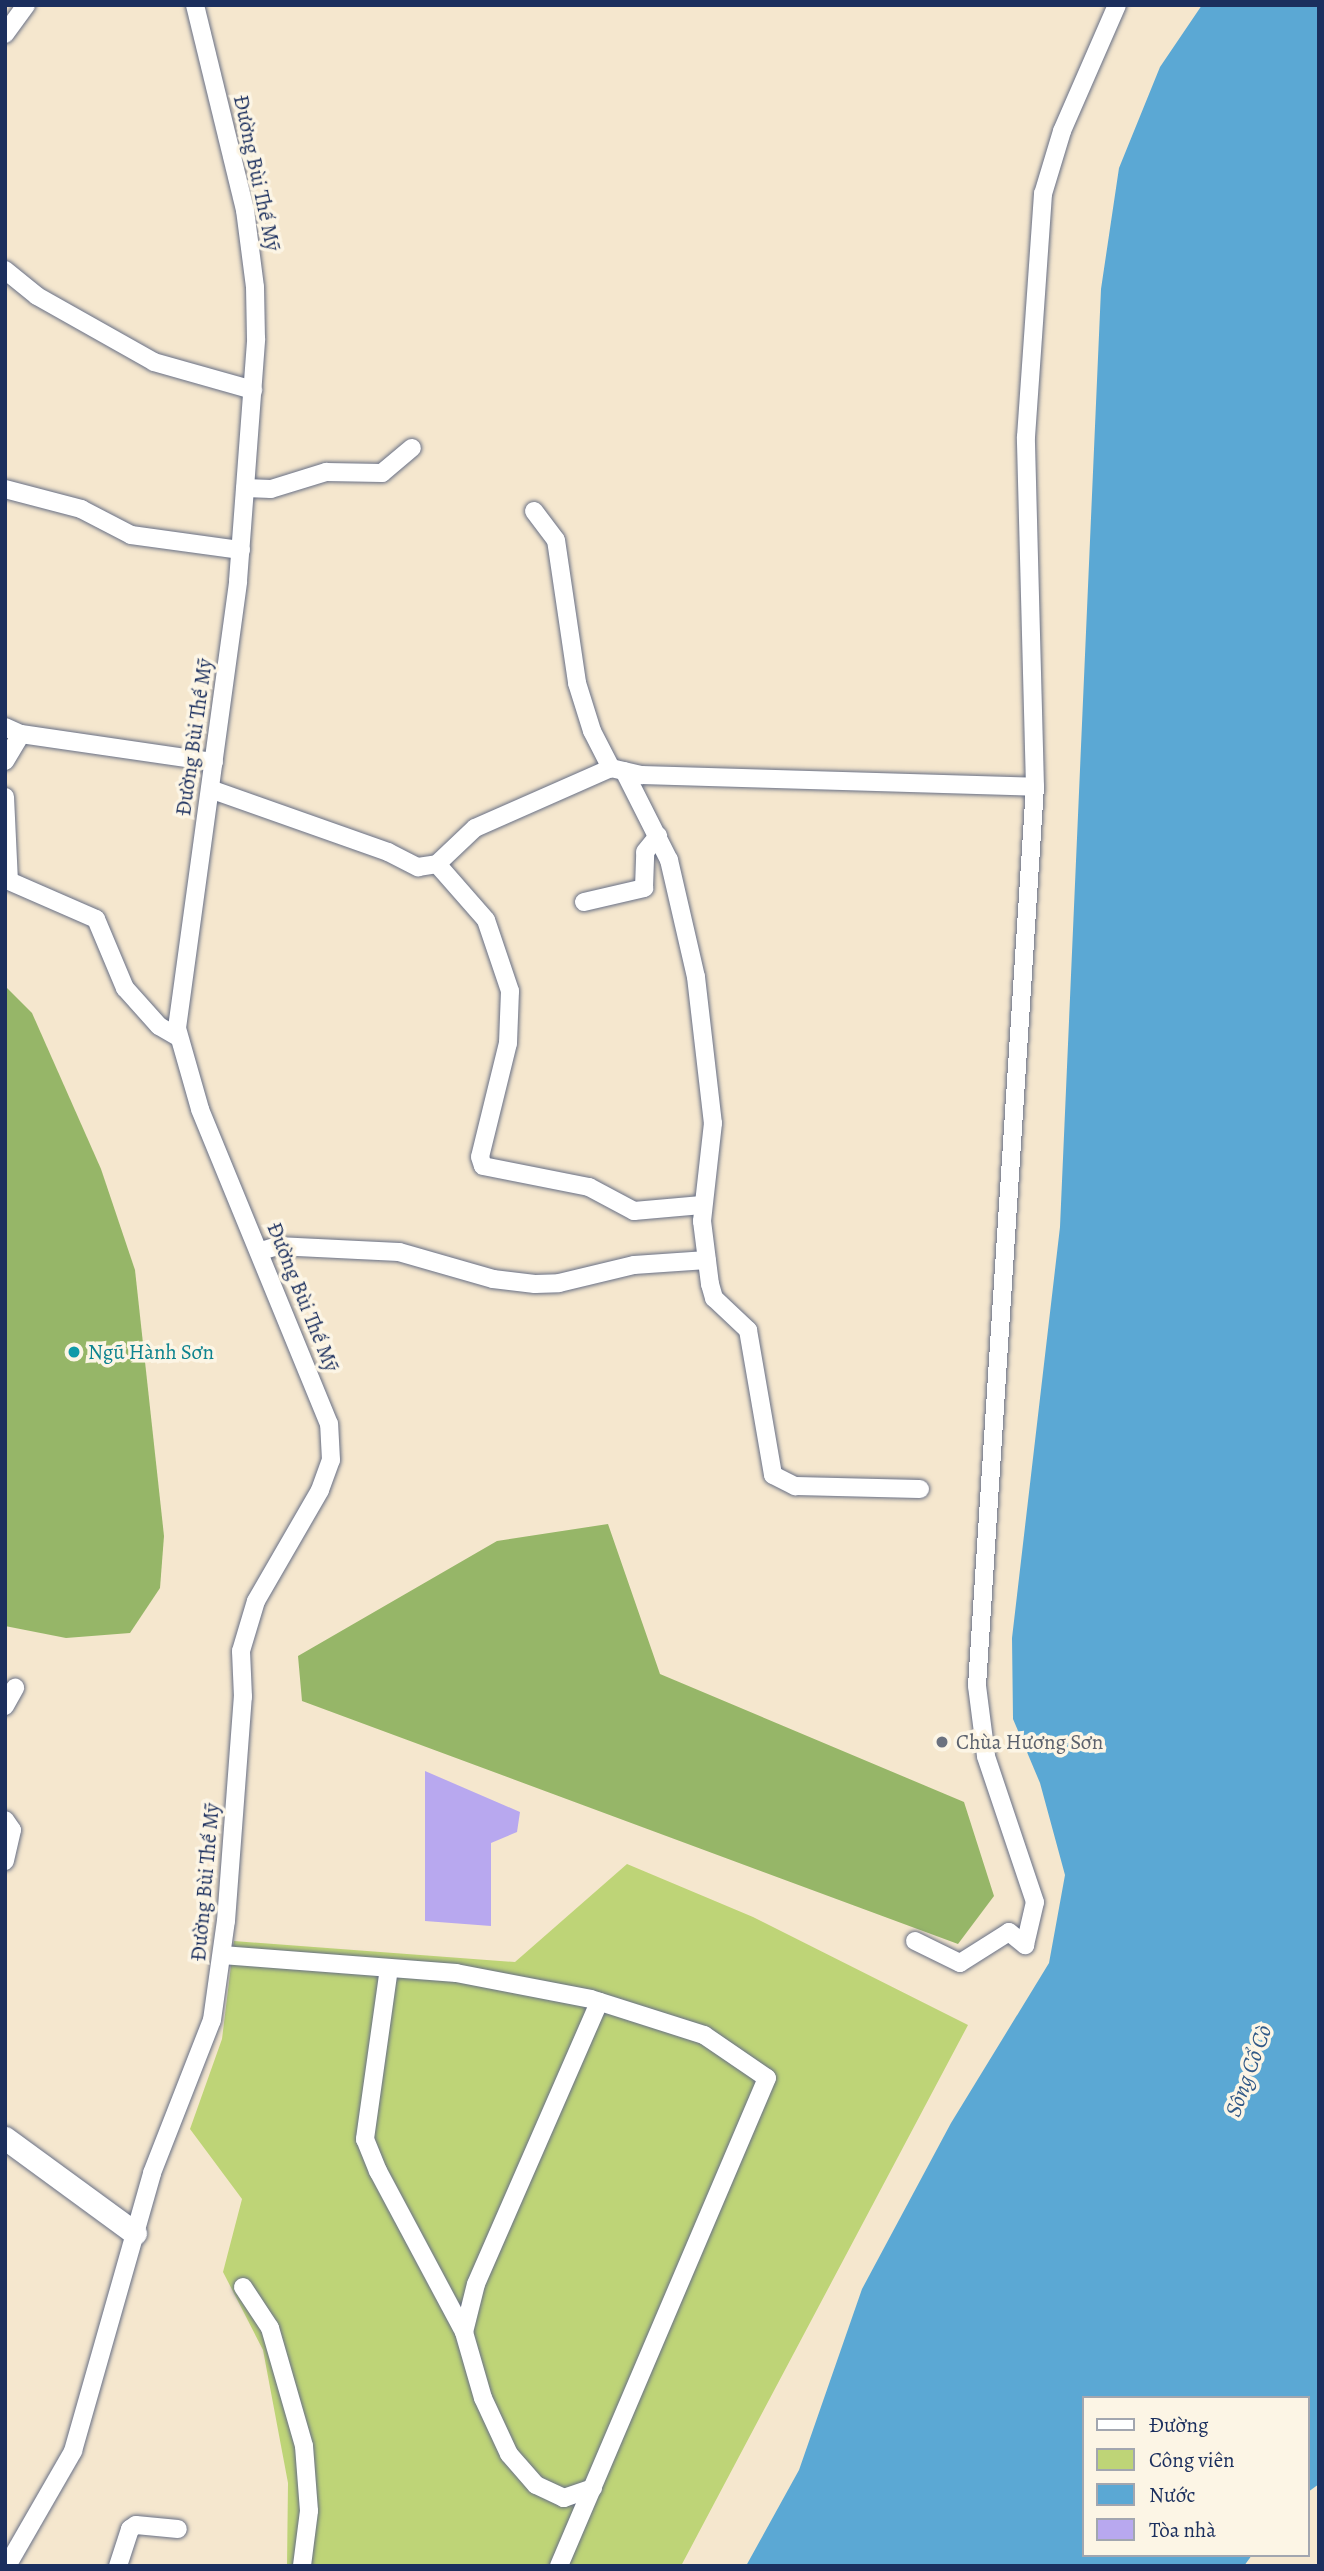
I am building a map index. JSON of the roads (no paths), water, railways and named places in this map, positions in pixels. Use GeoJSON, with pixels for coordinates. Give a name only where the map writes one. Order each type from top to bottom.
{"type":"FeatureCollection","features":[{"type":"Feature","properties":{"kind":"street"},"geometry":{"type":"LineString","coordinates":[[5,34],[26,5]]}},
{"type":"Feature","properties":{"kind":"street","name":"Đường Bùi Thế Mỹ"},"geometry":{"type":"LineString","coordinates":[[8,2558],[73,2451],[152,2173],[212,2020],[222,1955],[243,1697],[241,1651],[256,1601],[320,1490],[331,1460],[329,1424],[261,1251],[200,1109],[178,1037],[240,550],[253,390],[255,286],[245,210],[195,5]]}},
{"type":"Feature","properties":{"kind":"street"},"geometry":{"type":"LineString","coordinates":[[915,1941],[960,1963],[1009,1932],[1026,1945],[1035,1902],[986,1756],[977,1686],[1035,787],[1026,437],[1043,194],[1062,131],[1117,5]]}},
{"type":"Feature","properties":{"kind":"street"},"geometry":{"type":"LineString","coordinates":[[5,270],[37,296],[154,362],[253,390]]}},
{"type":"Feature","properties":{"kind":"street"},"geometry":{"type":"LineString","coordinates":[[245,488],[271,489],[326,472],[382,473],[412,447]]}},
{"type":"Feature","properties":{"kind":"street"},"geometry":{"type":"LineString","coordinates":[[5,489],[81,509],[131,535],[240,550]]}},
{"type":"Feature","properties":{"kind":"street"},"geometry":{"type":"LineString","coordinates":[[534,511],[556,540],[577,683],[592,732],[658,836],[677,890],[710,1077],[712,1149],[702,1205],[707,1260],[715,1298],[748,1330],[776,1480],[819,1488],[919,1489]]}},
{"type":"Feature","properties":{"kind":"street"},"geometry":{"type":"LineString","coordinates":[[5,761],[13,730],[214,762]]}},
{"type":"Feature","properties":{"kind":"street"},"geometry":{"type":"LineString","coordinates":[[210,789],[388,852],[418,867],[437,864],[475,828],[618,770],[1035,787]]}},
{"type":"Feature","properties":{"kind":"street"},"geometry":{"type":"LineString","coordinates":[[5,797],[6,874],[15,887],[85,912],[102,925],[113,969],[125,988],[159,1026],[178,1037]]}},
{"type":"Feature","properties":{"kind":"street"},"geometry":{"type":"LineString","coordinates":[[584,902],[644,888],[645,852],[658,836]]}},
{"type":"Feature","properties":{"kind":"street"},"geometry":{"type":"LineString","coordinates":[[437,864],[486,920],[510,991],[508,1043],[480,1157],[483,1166],[589,1187],[634,1211],[702,1205]]}},
{"type":"Feature","properties":{"kind":"street"},"geometry":{"type":"LineString","coordinates":[[261,1251],[277,1247],[399,1252],[493,1279],[535,1284],[559,1283],[634,1265],[707,1260]]}},
{"type":"Feature","properties":{"kind":"street"},"geometry":{"type":"LineString","coordinates":[[5,1706],[15,1688]]}},
{"type":"Feature","properties":{"kind":"street"},"geometry":{"type":"LineString","coordinates":[[5,1820],[12,1830],[5,1861]]}},
{"type":"Feature","properties":{"kind":"street"},"geometry":{"type":"LineString","coordinates":[[222,1955],[456,1973],[598,2002],[704,2035],[767,2078],[559,2566]]}},
{"type":"Feature","properties":{"kind":"street"},"geometry":{"type":"LineString","coordinates":[[390,1968],[365,2139],[464,2332],[483,2398],[509,2454],[536,2485],[564,2498],[593,2488]]}},
{"type":"Feature","properties":{"kind":"street"},"geometry":{"type":"LineString","coordinates":[[464,2332],[476,2284],[598,2002]]}},
{"type":"Feature","properties":{"kind":"street"},"geometry":{"type":"LineString","coordinates":[[5,2138],[135,2234]]}},
{"type":"Feature","properties":{"kind":"street"},"geometry":{"type":"LineString","coordinates":[[243,2287],[271,2328],[304,2446],[309,2511],[302,2566]]}},
{"type":"Feature","properties":{"kind":"street"},"geometry":{"type":"LineString","coordinates":[[118,2566],[136,2525],[178,2529]]}},
{"type":"Feature","properties":{"kind":"water","name":"Sông Cổ Cò"},"geometry":{"type":"Polygon","coordinates":[[[1202,5],[1319,5],[1319,2484],[1310,2491],[1310,2396],[1082,2396],[1082,2557],[1251,2557],[1244,2566],[746,2566],[799,2470],[862,2289],[951,2123],[1049,1963],[1065,1875],[1040,1783],[1013,1719],[1012,1638],[1060,1227],[1101,289],[1119,168],[1160,67],[1202,5]]]}},
{"type":"Feature","properties":{"kind":"place","name":"Ngũ Hành Sơn"},"geometry":{"type":"Point","coordinates":[74,1352]}},
{"type":"Feature","properties":{"kind":"place","name":"Chùa Hương Sơn"},"geometry":{"type":"Point","coordinates":[942,1742]}}]}
